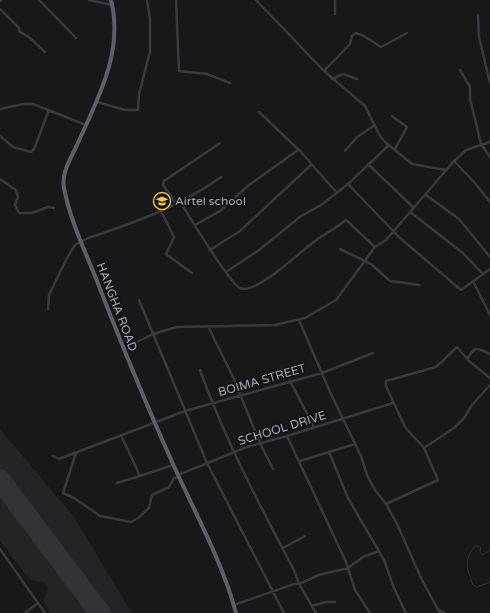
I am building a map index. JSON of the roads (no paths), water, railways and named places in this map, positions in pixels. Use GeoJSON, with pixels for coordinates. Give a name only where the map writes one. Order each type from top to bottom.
{"type":"FeatureCollection","features":[{"type":"Feature","properties":{"kind":"highway","name":"HANGHA ROAD"},"geometry":{"type":"LineString","coordinates":[[111,2],[115,24],[114,49],[97,102],[65,172],[63,180],[70,213],[122,349],[173,465],[220,566],[236,613]]}},
{"type":"Feature","properties":{"kind":"street"},"geometry":{"type":"LineString","coordinates":[[39,0],[76,38]]}},
{"type":"Feature","properties":{"kind":"street"},"geometry":{"type":"LineString","coordinates":[[89,0],[111,2]]}},
{"type":"Feature","properties":{"kind":"street"},"geometry":{"type":"LineString","coordinates":[[97,102],[125,110],[138,110],[140,94],[150,52],[150,19],[148,0]]}},
{"type":"Feature","properties":{"kind":"street"},"geometry":{"type":"LineString","coordinates":[[176,0],[179,71],[207,74],[230,83]]}},
{"type":"Feature","properties":{"kind":"street"},"geometry":{"type":"LineString","coordinates":[[256,0],[324,72],[366,106],[383,139],[389,145],[412,164],[447,170]]}},
{"type":"Feature","properties":{"kind":"street"},"geometry":{"type":"LineString","coordinates":[[335,0],[335,14]]}},
{"type":"Feature","properties":{"kind":"street"},"geometry":{"type":"LineString","coordinates":[[0,9],[19,28],[19,31],[30,38],[44,52]]}},
{"type":"Feature","properties":{"kind":"street"},"geometry":{"type":"LineString","coordinates":[[478,15],[479,37],[490,83]]}},
{"type":"Feature","properties":{"kind":"street"},"geometry":{"type":"LineString","coordinates":[[324,72],[350,44],[352,36],[356,34],[364,36],[381,47],[407,34]]}},
{"type":"Feature","properties":{"kind":"street"},"geometry":{"type":"LineString","coordinates":[[460,70],[470,87],[470,99],[481,144],[490,156]]}},
{"type":"Feature","properties":{"kind":"street"},"geometry":{"type":"LineString","coordinates":[[332,79],[343,74],[357,79]]}},
{"type":"Feature","properties":{"kind":"street"},"geometry":{"type":"LineString","coordinates":[[0,109],[28,104],[49,110],[86,125]]}},
{"type":"Feature","properties":{"kind":"street"},"geometry":{"type":"LineString","coordinates":[[0,136],[13,147],[31,152],[34,149],[49,110]]}},
{"type":"Feature","properties":{"kind":"street"},"geometry":{"type":"LineString","coordinates":[[259,112],[298,150],[337,193]]}},
{"type":"Feature","properties":{"kind":"street"},"geometry":{"type":"LineString","coordinates":[[392,116],[407,127],[395,149]]}},
{"type":"Feature","properties":{"kind":"street"},"geometry":{"type":"LineString","coordinates":[[345,151],[357,137],[375,125]]}},
{"type":"Feature","properties":{"kind":"street"},"geometry":{"type":"LineString","coordinates":[[122,349],[153,334],[176,327],[276,325],[299,320],[311,315],[336,300],[375,247],[386,240],[454,161],[466,150],[490,142]]}},
{"type":"Feature","properties":{"kind":"street"},"geometry":{"type":"LineString","coordinates":[[177,204],[163,185],[164,181],[220,143]]}},
{"type":"Feature","properties":{"kind":"street"},"geometry":{"type":"LineString","coordinates":[[226,272],[258,250],[301,216],[337,193],[389,145]]}},
{"type":"Feature","properties":{"kind":"street"},"geometry":{"type":"LineString","coordinates":[[195,225],[211,217],[249,185],[298,150]]}},
{"type":"Feature","properties":{"kind":"street"},"geometry":{"type":"LineString","coordinates":[[454,161],[490,202]]}},
{"type":"Feature","properties":{"kind":"street"},"geometry":{"type":"LineString","coordinates":[[368,164],[414,208]]}},
{"type":"Feature","properties":{"kind":"street"},"geometry":{"type":"LineString","coordinates":[[210,250],[240,231],[311,165]]}},
{"type":"Feature","properties":{"kind":"street"},"geometry":{"type":"LineString","coordinates":[[48,309],[49,296],[67,258],[75,245],[181,203],[198,193],[221,176]]}},
{"type":"Feature","properties":{"kind":"street"},"geometry":{"type":"LineString","coordinates":[[0,180],[16,190],[18,197],[15,205],[19,213],[32,213],[48,207],[54,208]]}},
{"type":"Feature","properties":{"kind":"street"},"geometry":{"type":"LineString","coordinates":[[348,184],[411,248],[461,290],[482,273],[490,269]]}},
{"type":"Feature","properties":{"kind":"street"},"geometry":{"type":"LineString","coordinates":[[426,195],[459,218],[490,257]]}},
{"type":"Feature","properties":{"kind":"street"},"geometry":{"type":"LineString","coordinates":[[181,203],[210,250],[238,287],[247,289],[274,274],[311,243],[346,220],[375,247]]}},
{"type":"Feature","properties":{"kind":"street"},"geometry":{"type":"LineString","coordinates":[[161,211],[174,237],[166,254],[192,273]]}},
{"type":"Feature","properties":{"kind":"street"},"geometry":{"type":"LineString","coordinates":[[410,212],[463,253],[482,273]]}},
{"type":"Feature","properties":{"kind":"street"},"geometry":{"type":"LineString","coordinates":[[340,249],[365,260],[390,281],[419,285]]}},
{"type":"Feature","properties":{"kind":"street"},"geometry":{"type":"LineString","coordinates":[[473,281],[490,315]]}},
{"type":"Feature","properties":{"kind":"street"},"geometry":{"type":"LineString","coordinates":[[139,300],[207,463],[284,613]]}},
{"type":"Feature","properties":{"kind":"street"},"geometry":{"type":"LineString","coordinates":[[299,320],[375,490],[386,504],[422,580],[440,611],[445,613]]}},
{"type":"Feature","properties":{"kind":"street"},"geometry":{"type":"LineString","coordinates":[[208,326],[233,377],[260,443],[273,468]]}},
{"type":"Feature","properties":{"kind":"street"},"geometry":{"type":"LineString","coordinates":[[386,504],[438,480],[424,448],[405,427],[393,403],[386,386],[386,381],[436,366],[454,348],[457,347],[467,359],[486,373],[490,378]]}},
{"type":"Feature","properties":{"kind":"street"},"geometry":{"type":"LineString","coordinates":[[467,359],[474,349],[477,348],[490,354]]}},
{"type":"Feature","properties":{"kind":"street","name":"BOIMA STREET"},"geometry":{"type":"LineString","coordinates":[[53,456],[59,459],[121,435],[155,424],[185,411],[240,397],[290,381],[322,373],[373,353]]}},
{"type":"Feature","properties":{"kind":"street"},"geometry":{"type":"LineString","coordinates":[[200,370],[212,404],[234,452],[316,613]]}},
{"type":"Feature","properties":{"kind":"street"},"geometry":{"type":"LineString","coordinates":[[486,373],[490,372]]}},
{"type":"Feature","properties":{"kind":"street"},"geometry":{"type":"LineString","coordinates":[[290,381],[314,427]]}},
{"type":"Feature","properties":{"kind":"street"},"geometry":{"type":"LineString","coordinates":[[424,448],[454,428],[464,418],[467,410],[490,385]]}},
{"type":"Feature","properties":{"kind":"street","name":"SCHOOL DRIVE"},"geometry":{"type":"LineString","coordinates":[[76,453],[73,458],[63,493],[74,498],[96,515],[126,521],[135,520],[149,508],[152,495],[169,487],[174,478],[207,463],[260,443],[393,403]]}},
{"type":"Feature","properties":{"kind":"street"},"geometry":{"type":"LineString","coordinates":[[121,435],[140,476]]}},
{"type":"Feature","properties":{"kind":"street"},"geometry":{"type":"LineString","coordinates":[[287,436],[328,520],[356,590],[370,613]]}},
{"type":"Feature","properties":{"kind":"street"},"geometry":{"type":"LineString","coordinates":[[300,461],[355,444]]}},
{"type":"Feature","properties":{"kind":"street"},"geometry":{"type":"LineString","coordinates":[[329,452],[348,498],[379,551],[406,613]]}},
{"type":"Feature","properties":{"kind":"street"},"geometry":{"type":"LineString","coordinates":[[117,483],[173,465]]}},
{"type":"Feature","properties":{"kind":"street"},"geometry":{"type":"LineString","coordinates":[[283,548],[305,536]]}},
{"type":"Feature","properties":{"kind":"street"},"geometry":{"type":"LineString","coordinates":[[0,549],[45,613]]}},
{"type":"Feature","properties":{"kind":"street"},"geometry":{"type":"LineString","coordinates":[[234,605],[294,584],[300,584],[319,575],[348,568],[363,557],[379,551]]}},
{"type":"Feature","properties":{"kind":"street"},"geometry":{"type":"LineString","coordinates":[[312,606],[326,602],[335,602]]}},
{"type":"Feature","properties":{"kind":"street"},"geometry":{"type":"LineString","coordinates":[[25,613],[38,603]]}},
{"type":"Feature","properties":{"kind":"waterway"},"geometry":{"type":"LineString","coordinates":[[490,550],[483,555],[480,552],[481,547],[475,546],[471,552],[467,566],[473,585],[477,587],[490,582]]}},
{"type":"Feature","properties":{"kind":"place","name":"Airtel school"},"geometry":{"type":"Point","coordinates":[162,201]}}]}
